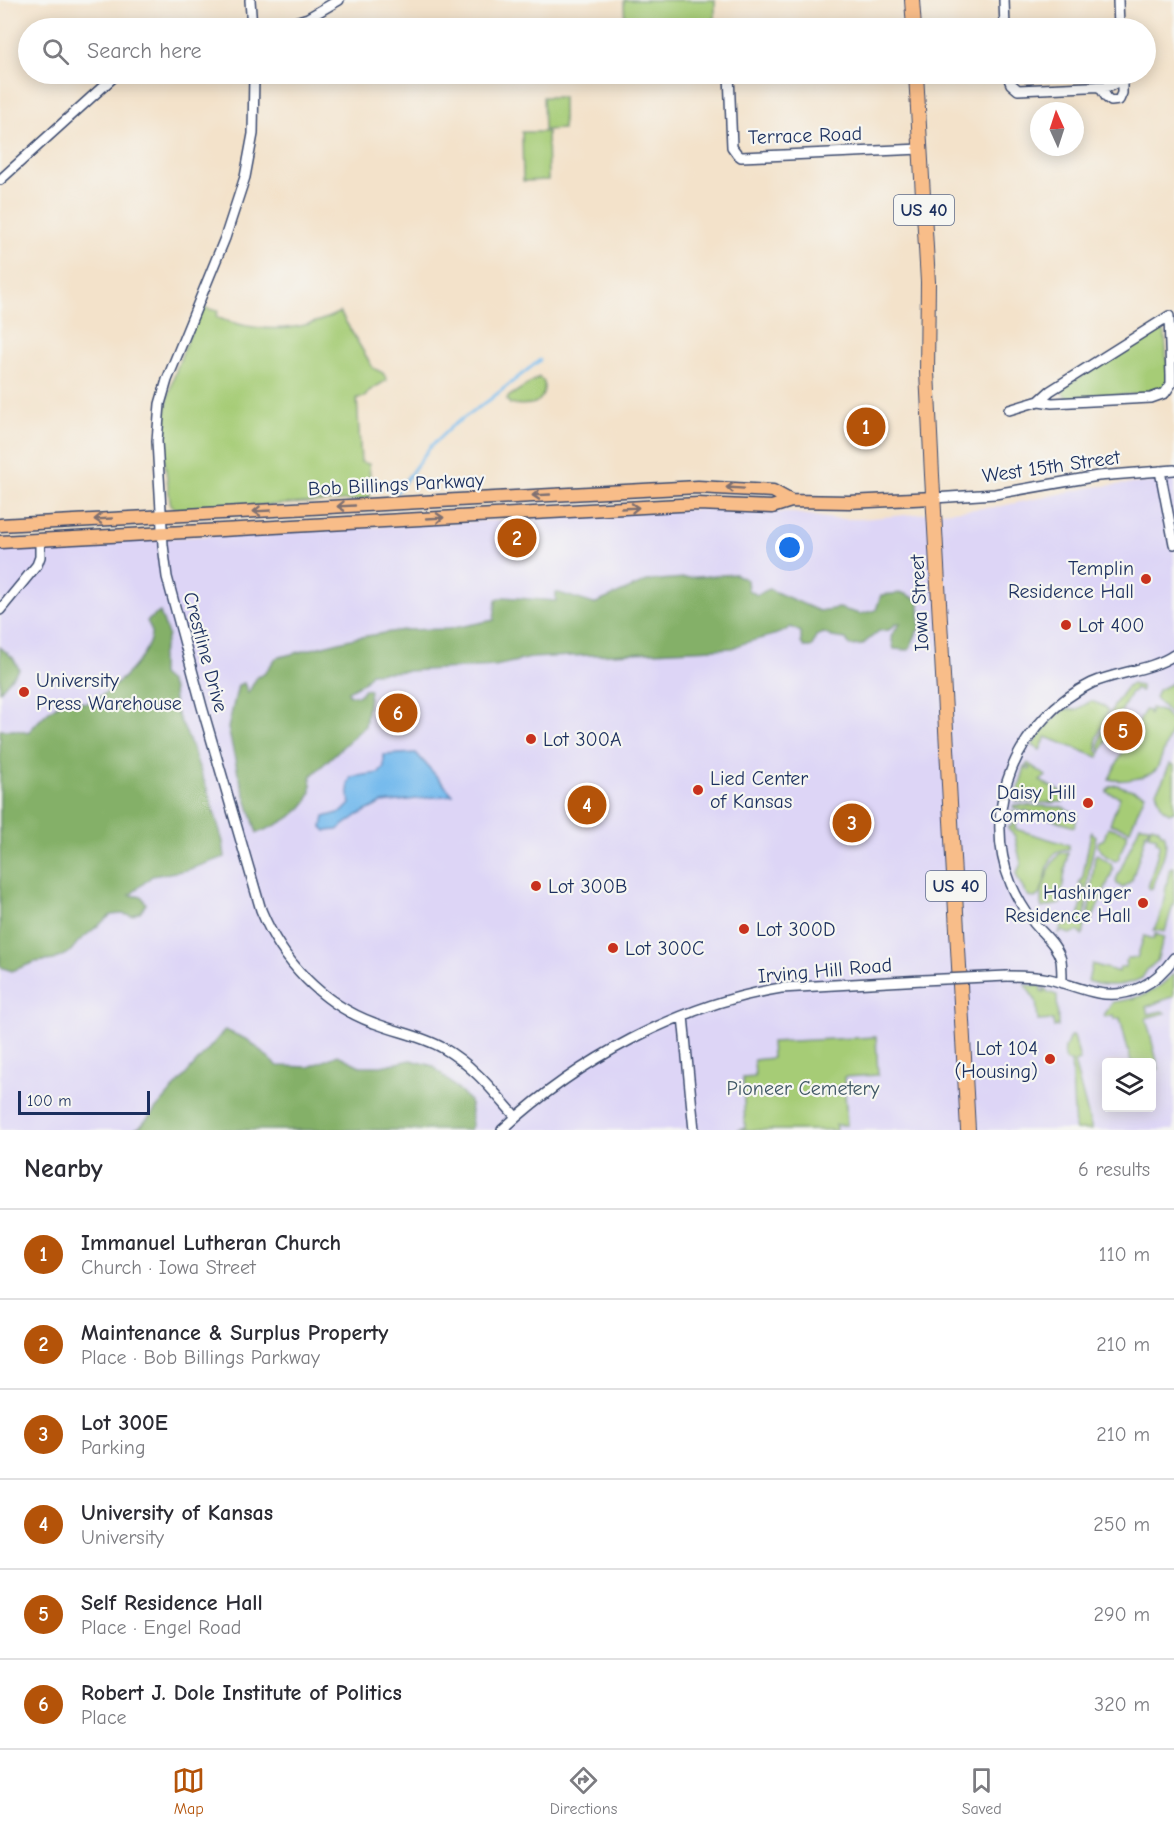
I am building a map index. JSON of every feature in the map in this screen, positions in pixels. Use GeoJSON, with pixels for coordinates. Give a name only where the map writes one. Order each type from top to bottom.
{"type":"FeatureCollection","features":[{"type":"Feature","properties":{"kind":"highway"},"geometry":{"type":"LineString","coordinates":[[912,0],[913,18]]}},
{"type":"Feature","properties":{"kind":"highway","name":"Iowa Street"},"geometry":{"type":"LineString","coordinates":[[917,84],[928,282],[927,372],[933,498],[968,1130]]}},
{"type":"Feature","properties":{"kind":"main road","name":"Bob Billings Parkway"},"geometry":{"type":"LineString","coordinates":[[0,525],[698,487],[773,490],[791,501]]}},
{"type":"Feature","properties":{"kind":"main road","name":"Bob Billings Parkway"},"geometry":{"type":"LineString","coordinates":[[0,542],[691,504],[772,507],[791,501],[849,502],[933,498]]}},
{"type":"Feature","properties":{"kind":"street"},"geometry":{"type":"LineString","coordinates":[[250,0],[251,18]]}},
{"type":"Feature","properties":{"kind":"street"},"geometry":{"type":"LineString","coordinates":[[308,18],[339,0]]}},
{"type":"Feature","properties":{"kind":"street"},"geometry":{"type":"LineString","coordinates":[[1004,0],[1005,18]]}},
{"type":"Feature","properties":{"kind":"street"},"geometry":{"type":"LineString","coordinates":[[1118,0],[1119,18]]}},
{"type":"Feature","properties":{"kind":"street"},"geometry":{"type":"LineString","coordinates":[[0,180],[106,84]]}},
{"type":"Feature","properties":{"kind":"street","name":"Crestline Drive"},"geometry":{"type":"LineString","coordinates":[[254,84],[253,134],[240,195],[225,238],[174,360],[162,396],[157,441],[167,578],[261,910],[273,936],[296,969],[327,998],[360,1017],[423,1039],[454,1055],[480,1077],[516,1117]]}},
{"type":"Feature","properties":{"kind":"street","name":"Terrace Road"},"geometry":{"type":"LineString","coordinates":[[729,84],[732,147],[741,157],[921,149]]}},
{"type":"Feature","properties":{"kind":"street"},"geometry":{"type":"LineString","coordinates":[[1012,84],[1018,90],[1100,87],[1115,84]]}},
{"type":"Feature","properties":{"kind":"street"},"geometry":{"type":"LineString","coordinates":[[1100,87],[1111,101],[1119,100],[1122,84]]}},
{"type":"Feature","properties":{"kind":"street"},"geometry":{"type":"LineString","coordinates":[[1009,410],[1039,401],[1057,386],[1172,315]]}},
{"type":"Feature","properties":{"kind":"street"},"geometry":{"type":"LineString","coordinates":[[1039,401],[1052,403],[1151,398],[1165,393],[1171,384],[1172,315]]}},
{"type":"Feature","properties":{"kind":"street"},"geometry":{"type":"LineString","coordinates":[[1057,386],[1062,398],[1067,402]]}},
{"type":"Feature","properties":{"kind":"street","name":"West 15th Street"},"geometry":{"type":"LineString","coordinates":[[933,498],[987,494],[1098,476],[1174,470]]}},
{"type":"Feature","properties":{"kind":"street"},"geometry":{"type":"LineString","coordinates":[[1160,471],[1174,544]]}},
{"type":"Feature","properties":{"kind":"street"},"geometry":{"type":"LineString","coordinates":[[0,610],[37,565],[40,557],[40,540]]}},
{"type":"Feature","properties":{"kind":"street"},"geometry":{"type":"LineString","coordinates":[[1062,983],[1058,954],[1051,941],[1024,908],[1006,871],[1000,827],[1003,797],[1013,764],[1029,735],[1060,703],[1095,682],[1174,655]]}},
{"type":"Feature","properties":{"kind":"street","name":"Irving Hill Road"},"geometry":{"type":"LineString","coordinates":[[502,1130],[516,1117],[599,1058],[644,1033],[737,997],[770,990],[1007,976],[1049,979],[1099,993],[1117,994],[1131,992],[1156,979],[1174,958]]}},
{"type":"Feature","properties":{"kind":"street"},"geometry":{"type":"LineString","coordinates":[[683,1016],[694,1130]]}},
{"type":"Feature","properties":{"kind":"shaded area"},"geometry":{"type":"Polygon","coordinates":[[[1174,480],[1174,1130],[0,1130],[0,547],[700,509],[795,513],[834,519],[860,519],[996,507],[1092,487],[1174,480]]]}},
{"type":"Feature","properties":{"kind":"green space"},"geometry":{"type":"Polygon","coordinates":[[[624,0],[715,0],[715,18],[625,18],[624,0]]]}},
{"type":"Feature","properties":{"kind":"green space"},"geometry":{"type":"Polygon","coordinates":[[[543,97],[563,97],[563,129],[544,130],[543,97]]]}},
{"type":"Feature","properties":{"kind":"green space"},"geometry":{"type":"Polygon","coordinates":[[[522,132],[547,132],[548,180],[523,181],[522,132]]]}},
{"type":"Feature","properties":{"kind":"green space"},"geometry":{"type":"Polygon","coordinates":[[[205,308],[218,311],[216,317],[232,323],[279,329],[309,324],[340,312],[373,368],[383,373],[387,380],[369,391],[365,397],[357,398],[361,462],[369,464],[370,497],[363,500],[179,510],[171,506],[164,455],[169,393],[199,312],[205,308]]]}},
{"type":"Feature","properties":{"kind":"green space"},"geometry":{"type":"Polygon","coordinates":[[[1157,328],[1165,334],[1168,380],[1164,389],[1156,393],[1069,398],[1064,395],[1062,389],[1064,387],[1157,328]]]}},
{"type":"Feature","properties":{"kind":"green space"},"geometry":{"type":"Polygon","coordinates":[[[539,377],[544,382],[544,390],[539,400],[524,405],[510,404],[508,397],[539,377]]]}},
{"type":"Feature","properties":{"kind":"green space"},"geometry":{"type":"Polygon","coordinates":[[[735,574],[747,580],[748,590],[757,595],[769,589],[819,611],[839,608],[860,614],[876,610],[881,595],[903,593],[919,600],[920,629],[909,650],[894,649],[891,636],[900,623],[889,630],[879,631],[862,645],[850,646],[846,639],[824,633],[816,636],[812,647],[804,647],[801,643],[801,632],[791,627],[777,634],[733,648],[531,658],[495,666],[371,673],[364,682],[348,691],[349,695],[358,696],[364,689],[370,690],[365,726],[311,776],[311,793],[295,814],[257,833],[238,773],[228,728],[238,685],[244,683],[248,693],[257,677],[264,674],[276,658],[355,638],[403,630],[448,629],[494,620],[496,600],[504,597],[556,601],[556,592],[594,604],[647,581],[735,574]]]}},
{"type":"Feature","properties":{"kind":"green space"},"geometry":{"type":"Polygon","coordinates":[[[160,612],[168,635],[161,657],[161,675],[169,682],[173,690],[175,710],[209,794],[225,857],[187,870],[152,876],[130,895],[142,897],[146,904],[140,912],[132,916],[111,915],[78,942],[70,952],[54,960],[35,962],[12,971],[0,967],[0,730],[28,733],[46,714],[60,704],[68,701],[85,703],[104,694],[126,676],[143,654],[151,634],[147,621],[160,612]]]}},
{"type":"Feature","properties":{"kind":"green space"},"geometry":{"type":"Polygon","coordinates":[[[0,647],[13,658],[19,669],[0,691],[0,647]]]}},
{"type":"Feature","properties":{"kind":"green space"},"geometry":{"type":"Polygon","coordinates":[[[1174,682],[1174,718],[1155,698],[1158,690],[1174,682]]]}},
{"type":"Feature","properties":{"kind":"green space"},"geometry":{"type":"Polygon","coordinates":[[[1131,684],[1141,686],[1141,691],[1135,688],[1131,692],[1101,752],[1104,727],[1121,695],[1131,684]]]}},
{"type":"Feature","properties":{"kind":"green space"},"geometry":{"type":"Polygon","coordinates":[[[1091,701],[1104,706],[1108,711],[1097,738],[1097,751],[1100,754],[1098,757],[1046,737],[1040,750],[1032,745],[1051,721],[1065,709],[1076,710],[1091,701]]]}},
{"type":"Feature","properties":{"kind":"green space"},"geometry":{"type":"Polygon","coordinates":[[[1151,708],[1164,712],[1174,724],[1157,769],[1148,775],[1134,779],[1109,779],[1129,739],[1126,738],[1128,735],[1131,736],[1145,710],[1149,711],[1149,715],[1151,708]]]}},
{"type":"Feature","properties":{"kind":"green space"},"geometry":{"type":"Polygon","coordinates":[[[1028,763],[1046,776],[1040,781],[1066,794],[1063,802],[1016,801],[1025,767],[1029,770],[1031,768],[1026,766],[1028,763]]]}},
{"type":"Feature","properties":{"kind":"green space"},"geometry":{"type":"Polygon","coordinates":[[[1170,764],[1174,765],[1174,811],[1169,813],[1162,808],[1156,791],[1170,764]]]}},
{"type":"Feature","properties":{"kind":"green space"},"geometry":{"type":"Polygon","coordinates":[[[1117,785],[1145,794],[1130,830],[1110,824],[1120,797],[1107,790],[1117,785]]]}},
{"type":"Feature","properties":{"kind":"green space"},"geometry":{"type":"Polygon","coordinates":[[[1014,805],[1061,807],[1078,814],[1074,827],[1025,810],[1024,812],[1013,807],[1014,805]]]}},
{"type":"Feature","properties":{"kind":"green space"},"geometry":{"type":"Polygon","coordinates":[[[1012,811],[1019,813],[1015,829],[1069,845],[1069,849],[1061,850],[1051,859],[1043,887],[1036,897],[1032,898],[1025,892],[1016,874],[1021,864],[1015,836],[1008,829],[1012,826],[1013,817],[1008,815],[1012,811]]]}},
{"type":"Feature","properties":{"kind":"green space"},"geometry":{"type":"Polygon","coordinates":[[[1140,825],[1149,826],[1148,831],[1145,833],[1132,880],[1123,888],[1117,884],[1116,880],[1140,825]]]}},
{"type":"Feature","properties":{"kind":"green space"},"geometry":{"type":"Polygon","coordinates":[[[1151,826],[1158,828],[1162,834],[1164,833],[1166,840],[1164,854],[1152,889],[1148,888],[1160,844],[1156,841],[1157,837],[1148,835],[1151,826]]]}},
{"type":"Feature","properties":{"kind":"green space"},"geometry":{"type":"Polygon","coordinates":[[[1108,827],[1128,833],[1118,860],[1115,861],[1106,856],[1097,846],[1098,842],[1104,839],[1108,827]]]}},
{"type":"Feature","properties":{"kind":"green space"},"geometry":{"type":"Polygon","coordinates":[[[1091,832],[1096,836],[1089,870],[1084,932],[1082,935],[1078,931],[1070,934],[1062,931],[1059,933],[1062,925],[1078,924],[1084,886],[1079,885],[1082,881],[1091,832]]]}},
{"type":"Feature","properties":{"kind":"green space"},"geometry":{"type":"Polygon","coordinates":[[[1068,852],[1060,904],[1042,908],[1041,895],[1049,871],[1060,853],[1068,852]]]}},
{"type":"Feature","properties":{"kind":"green space"},"geometry":{"type":"Polygon","coordinates":[[[1097,854],[1111,864],[1113,870],[1092,920],[1090,920],[1088,919],[1097,854]]]}},
{"type":"Feature","properties":{"kind":"green space"},"geometry":{"type":"Polygon","coordinates":[[[1174,867],[1174,901],[1165,932],[1154,930],[1162,907],[1170,868],[1174,867]]]}},
{"type":"Feature","properties":{"kind":"green space"},"geometry":{"type":"Polygon","coordinates":[[[1155,934],[1164,937],[1157,961],[1142,978],[1115,985],[1101,985],[1088,981],[1092,964],[1119,972],[1120,967],[1125,967],[1127,958],[1137,958],[1144,936],[1154,939],[1155,934]]]}},
{"type":"Feature","properties":{"kind":"green space"},"geometry":{"type":"Polygon","coordinates":[[[1174,973],[1174,996],[1146,1007],[1148,1014],[1162,1011],[1165,1013],[1146,1018],[1159,1069],[1156,1070],[1156,1058],[1130,1058],[1120,1018],[1115,1019],[1114,1015],[1105,1017],[1104,1015],[1113,1002],[1146,994],[1168,980],[1174,973]]]}},
{"type":"Feature","properties":{"kind":"green space"},"geometry":{"type":"Polygon","coordinates":[[[1025,985],[1041,986],[1041,991],[1044,992],[1044,987],[1048,992],[1057,995],[1058,1026],[1054,1027],[1053,1020],[1038,1021],[1036,1001],[1025,985]]]}},
{"type":"Feature","properties":{"kind":"green space"},"geometry":{"type":"Polygon","coordinates":[[[225,1030],[248,1040],[278,1066],[309,1067],[338,1055],[360,1066],[381,1066],[411,1060],[433,1066],[470,1101],[472,1126],[469,1130],[134,1130],[141,1126],[225,1030]]]}},
{"type":"Feature","properties":{"kind":"green space"},"geometry":{"type":"Polygon","coordinates":[[[1070,1036],[1074,1036],[1080,1060],[1074,1062],[1092,1130],[1075,1130],[1071,1061],[1064,1058],[1070,1036]]]}},
{"type":"Feature","properties":{"kind":"green space","name":"Pioneer Cemetery"},"geometry":{"type":"Polygon","coordinates":[[[876,1037],[878,1075],[844,1077],[847,1125],[836,1125],[836,1130],[738,1130],[745,1128],[743,1078],[755,1077],[754,1060],[772,1058],[771,1042],[876,1037]]]}},
{"type":"Feature","properties":{"kind":"water"},"geometry":{"type":"Polygon","coordinates":[[[416,753],[453,795],[382,803],[358,815],[337,830],[326,831],[322,827],[324,817],[342,812],[350,804],[348,784],[351,777],[379,773],[384,767],[384,755],[416,753]]]}},
{"type":"Feature","properties":{"kind":"waterway"},"geometry":{"type":"LineString","coordinates":[[397,492],[431,446],[452,426],[540,360]]}},
{"type":"Feature","properties":{"kind":"place","name":"Immanuel Lutheran Church"},"geometry":{"type":"Point","coordinates":[866,427]}},
{"type":"Feature","properties":{"kind":"place","name":"Maintenance & Surplus Property"},"geometry":{"type":"Point","coordinates":[517,538]}},
{"type":"Feature","properties":{"kind":"place","name":"Templin Residence Hall"},"geometry":{"type":"Point","coordinates":[1146,579]}},
{"type":"Feature","properties":{"kind":"place","name":"Lot 400"},"geometry":{"type":"Point","coordinates":[1066,625]}},
{"type":"Feature","properties":{"kind":"place","name":"University Press Warehouse"},"geometry":{"type":"Point","coordinates":[24,692]}},
{"type":"Feature","properties":{"kind":"place","name":"Robert J. Dole Institute of Politics"},"geometry":{"type":"Point","coordinates":[398,713]}},
{"type":"Feature","properties":{"kind":"place","name":"Self Residence Hall"},"geometry":{"type":"Point","coordinates":[1123,731]}},
{"type":"Feature","properties":{"kind":"place","name":"Lot 300A"},"geometry":{"type":"Point","coordinates":[531,739]}},
{"type":"Feature","properties":{"kind":"place","name":"Lied Center of Kansas"},"geometry":{"type":"Point","coordinates":[698,790]}},
{"type":"Feature","properties":{"kind":"place","name":"Daisy Hill Commons"},"geometry":{"type":"Point","coordinates":[1088,803]}},
{"type":"Feature","properties":{"kind":"place","name":"University of Kansas"},"geometry":{"type":"Point","coordinates":[587,805]}},
{"type":"Feature","properties":{"kind":"place","name":"Lot 300E"},"geometry":{"type":"Point","coordinates":[852,823]}},
{"type":"Feature","properties":{"kind":"place","name":"Lot 300B"},"geometry":{"type":"Point","coordinates":[536,886]}},
{"type":"Feature","properties":{"kind":"place","name":"Hashinger Residence Hall"},"geometry":{"type":"Point","coordinates":[1143,903]}},
{"type":"Feature","properties":{"kind":"place","name":"Lot 300D"},"geometry":{"type":"Point","coordinates":[744,929]}},
{"type":"Feature","properties":{"kind":"place","name":"Lot 300C"},"geometry":{"type":"Point","coordinates":[613,948]}},
{"type":"Feature","properties":{"kind":"place","name":"Lot 104 (Housing)"},"geometry":{"type":"Point","coordinates":[1050,1059]}}]}
